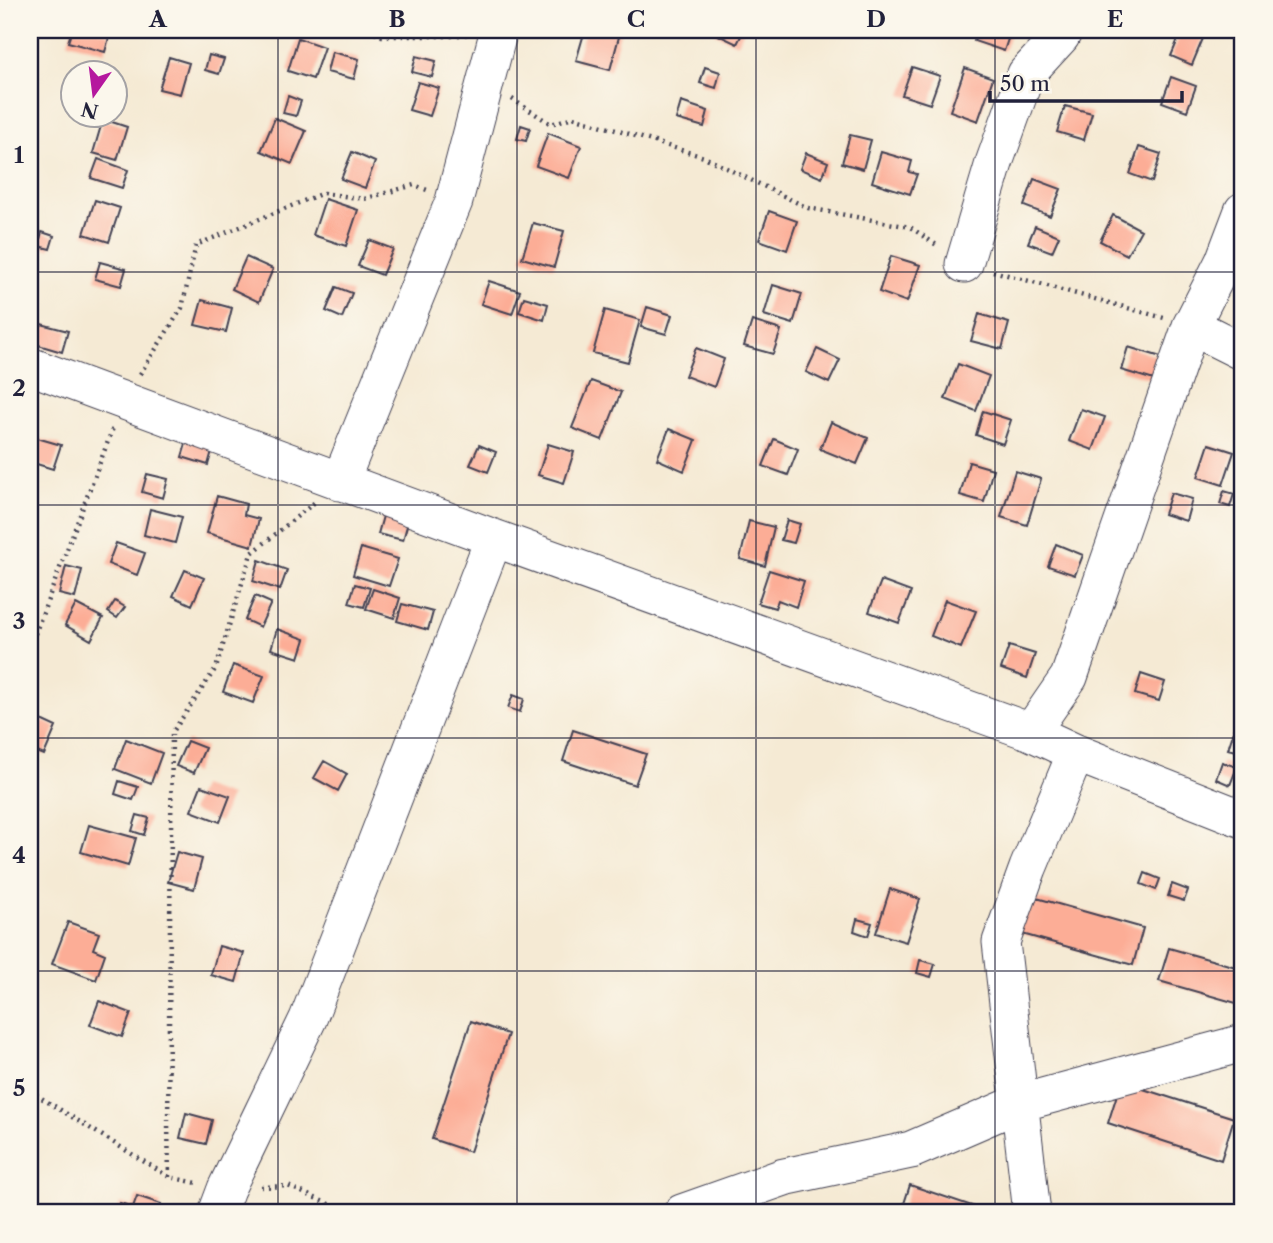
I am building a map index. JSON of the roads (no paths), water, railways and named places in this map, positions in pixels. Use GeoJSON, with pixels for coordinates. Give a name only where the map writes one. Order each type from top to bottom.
{"type":"FeatureCollection","features":[{"type":"Feature","properties":{"kind":"street"},"geometry":{"type":"LineString","coordinates":[[340,482],[454,201],[498,30]]}},
{"type":"Feature","properties":{"kind":"street"},"geometry":{"type":"LineString","coordinates":[[964,264],[1026,74],[1064,30]]}},
{"type":"Feature","properties":{"kind":"street"},"geometry":{"type":"LineString","coordinates":[[1031,732],[1069,677],[1191,326],[1224,261],[1243,211]]}},
{"type":"Feature","properties":{"kind":"street"},"geometry":{"type":"LineString","coordinates":[[1191,326],[1243,352]]}},
{"type":"Feature","properties":{"kind":"street"},"geometry":{"type":"LineString","coordinates":[[30,366],[340,482],[1031,732],[1076,753],[1243,819]]}},
{"type":"Feature","properties":{"kind":"street"},"geometry":{"type":"LineString","coordinates":[[221,1201],[308,1019],[494,538]]}},
{"type":"Feature","properties":{"kind":"street"},"geometry":{"type":"LineString","coordinates":[[1032,1213],[1001,942],[1028,868],[1076,753]]}},
{"type":"Feature","properties":{"kind":"street"},"geometry":{"type":"LineString","coordinates":[[682,1213],[784,1177],[911,1150],[1020,1103],[1243,1042]]}}]}
